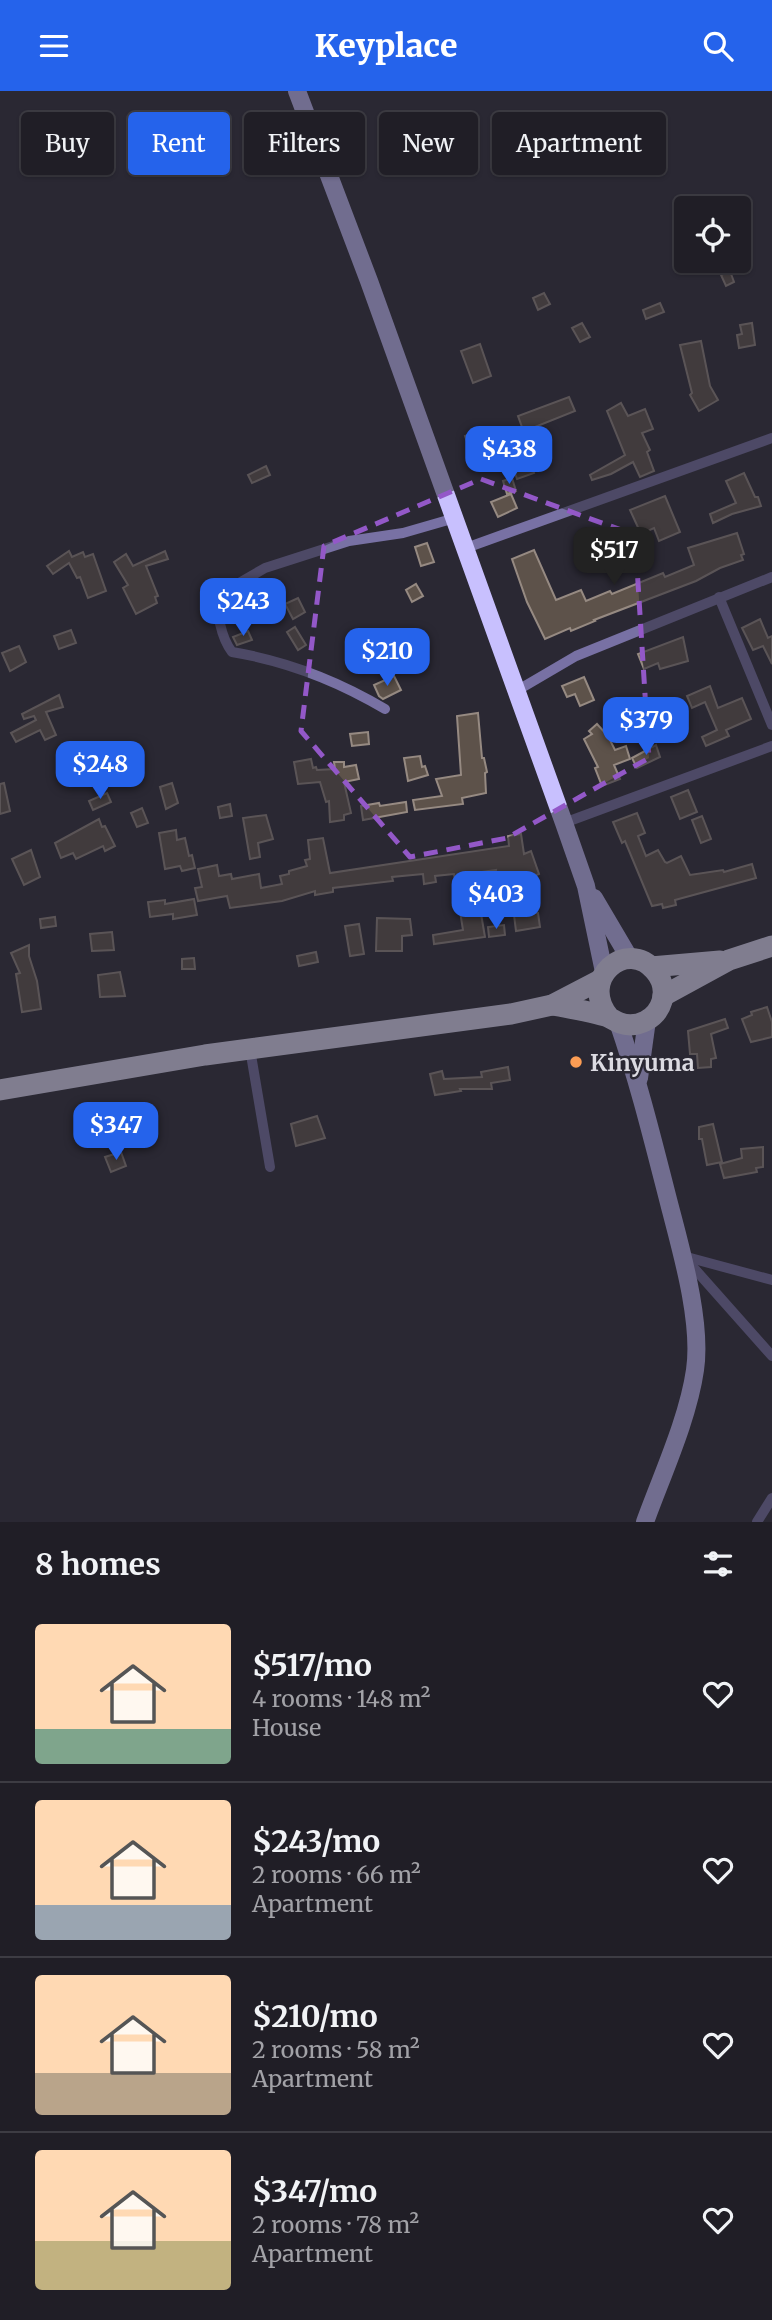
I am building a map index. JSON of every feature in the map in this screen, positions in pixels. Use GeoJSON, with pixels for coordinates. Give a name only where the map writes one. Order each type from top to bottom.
{"type":"FeatureCollection","features":[{"type":"Feature","properties":{"kind":"highway"},"geometry":{"type":"LineString","coordinates":[[663,996],[729,960],[772,946]]}},
{"type":"Feature","properties":{"kind":"highway"},"geometry":{"type":"LineString","coordinates":[[0,1090],[250,1049],[511,1014],[552,1005],[602,976],[619,961],[630,959],[641,961],[659,975],[663,996],[660,1006],[647,1020],[628,1025],[552,1005]]}},
{"type":"Feature","properties":{"kind":"highway"},"geometry":{"type":"LineString","coordinates":[[651,967],[729,960]]}},
{"type":"Feature","properties":{"kind":"highway"},"geometry":{"type":"LineString","coordinates":[[602,976],[598,999],[613,1019]]}},
{"type":"Feature","properties":{"kind":"main road"},"geometry":{"type":"LineString","coordinates":[[297,92],[466,548],[586,886],[602,976]]}},
{"type":"Feature","properties":{"kind":"main road"},"geometry":{"type":"LineString","coordinates":[[586,886],[630,959]]}},
{"type":"Feature","properties":{"kind":"main road"},"geometry":{"type":"LineString","coordinates":[[613,1019],[638,1081],[683,1256],[695,1327],[695,1368],[688,1402],[645,1522]]}},
{"type":"Feature","properties":{"kind":"main road"},"geometry":{"type":"LineString","coordinates":[[638,1081],[647,1020]]}},
{"type":"Feature","properties":{"kind":"street"},"geometry":{"type":"LineString","coordinates":[[466,548],[772,439]]}},
{"type":"Feature","properties":{"kind":"street"},"geometry":{"type":"LineString","coordinates":[[385,709],[333,680],[232,652],[226,645],[217,601],[220,594],[265,568],[349,541],[403,533],[455,519]]}},
{"type":"Feature","properties":{"kind":"street"},"geometry":{"type":"LineString","coordinates":[[518,691],[576,656],[772,577]]}},
{"type":"Feature","properties":{"kind":"street"},"geometry":{"type":"LineString","coordinates":[[719,597],[772,725]]}},
{"type":"Feature","properties":{"kind":"street"},"geometry":{"type":"LineString","coordinates":[[564,823],[772,746]]}},
{"type":"Feature","properties":{"kind":"street"},"geometry":{"type":"LineString","coordinates":[[250,1049],[270,1167]]}},
{"type":"Feature","properties":{"kind":"street"},"geometry":{"type":"LineString","coordinates":[[683,1256],[772,1280]]}},
{"type":"Feature","properties":{"kind":"street"},"geometry":{"type":"LineString","coordinates":[[683,1256],[772,1356]]}},
{"type":"Feature","properties":{"kind":"street"},"geometry":{"type":"LineString","coordinates":[[757,1522],[772,1498]]}},
{"type":"Feature","properties":{"kind":"highlighted area"},"geometry":{"type":"Polygon","coordinates":[[[481,479],[635,535],[649,758],[507,838],[410,857],[301,731],[324,546],[481,479]]]}},
{"type":"Feature","properties":{"kind":"building"},"geometry":{"type":"Polygon","coordinates":[[[731,273],[734,282],[726,286],[721,275],[731,273]]]}},
{"type":"Feature","properties":{"kind":"building"},"geometry":{"type":"Polygon","coordinates":[[[544,293],[550,304],[538,310],[533,298],[544,293]]]}},
{"type":"Feature","properties":{"kind":"building"},"geometry":{"type":"Polygon","coordinates":[[[660,303],[664,312],[646,319],[643,310],[660,303]]]}},
{"type":"Feature","properties":{"kind":"building"},"geometry":{"type":"Polygon","coordinates":[[[582,323],[590,337],[580,342],[572,328],[582,323]]]}},
{"type":"Feature","properties":{"kind":"building"},"geometry":{"type":"Polygon","coordinates":[[[752,323],[755,345],[739,348],[737,335],[742,334],[740,325],[752,323]]]}},
{"type":"Feature","properties":{"kind":"building"},"geometry":{"type":"Polygon","coordinates":[[[701,341],[710,386],[718,400],[699,411],[690,395],[692,393],[680,345],[701,341]]]}},
{"type":"Feature","properties":{"kind":"building"},"geometry":{"type":"Polygon","coordinates":[[[480,344],[491,376],[473,383],[461,351],[480,344]]]}},
{"type":"Feature","properties":{"kind":"building"},"geometry":{"type":"Polygon","coordinates":[[[569,397],[575,411],[530,429],[522,427],[518,416],[569,397]]]}},
{"type":"Feature","properties":{"kind":"building"},"geometry":{"type":"Polygon","coordinates":[[[621,403],[628,416],[645,409],[653,429],[642,433],[650,450],[647,452],[654,471],[640,477],[633,462],[611,474],[592,480],[590,475],[625,455],[607,411],[621,403]]]}},
{"type":"Feature","properties":{"kind":"building"},"geometry":{"type":"Polygon","coordinates":[[[481,429],[489,449],[472,456],[465,436],[481,429]]]}},
{"type":"Feature","properties":{"kind":"building"},"geometry":{"type":"Polygon","coordinates":[[[530,463],[534,473],[517,479],[514,470],[530,463]]]}},
{"type":"Feature","properties":{"kind":"building"},"geometry":{"type":"Polygon","coordinates":[[[266,466],[270,475],[252,483],[248,475],[266,466]]]}},
{"type":"Feature","properties":{"kind":"building"},"geometry":{"type":"Polygon","coordinates":[[[744,473],[761,506],[732,514],[713,523],[710,514],[736,503],[726,481],[744,473]]]}},
{"type":"Feature","properties":{"kind":"building"},"geometry":{"type":"Polygon","coordinates":[[[512,478],[516,491],[507,494],[503,481],[512,478]]]}},
{"type":"Feature","properties":{"kind":"building"},"geometry":{"type":"Polygon","coordinates":[[[511,494],[517,508],[498,517],[491,502],[511,494]]]}},
{"type":"Feature","properties":{"kind":"building"},"geometry":{"type":"Polygon","coordinates":[[[665,496],[680,532],[659,541],[654,528],[641,534],[630,510],[665,496]]]}},
{"type":"Feature","properties":{"kind":"building"},"geometry":{"type":"Polygon","coordinates":[[[737,533],[744,554],[741,555],[743,560],[571,631],[570,628],[545,639],[527,602],[512,559],[534,550],[556,600],[581,590],[586,601],[610,591],[612,594],[663,573],[665,577],[694,565],[688,548],[737,533]]]}},
{"type":"Feature","properties":{"kind":"building"},"geometry":{"type":"Polygon","coordinates":[[[427,543],[434,562],[421,566],[415,547],[427,543]]]}},
{"type":"Feature","properties":{"kind":"building"},"geometry":{"type":"Polygon","coordinates":[[[69,551],[72,557],[83,552],[85,557],[93,554],[106,591],[88,598],[80,577],[77,578],[69,563],[53,574],[47,566],[69,551]]]}},
{"type":"Feature","properties":{"kind":"building"},"geometry":{"type":"Polygon","coordinates":[[[165,551],[168,559],[146,566],[158,596],[155,597],[157,603],[136,614],[123,588],[128,585],[114,562],[126,554],[133,566],[165,551]]]}},
{"type":"Feature","properties":{"kind":"building"},"geometry":{"type":"Polygon","coordinates":[[[416,584],[423,596],[412,602],[406,590],[416,584]]]}},
{"type":"Feature","properties":{"kind":"building"},"geometry":{"type":"Polygon","coordinates":[[[298,598],[305,612],[293,619],[285,604],[298,598]]]}},
{"type":"Feature","properties":{"kind":"building"},"geometry":{"type":"Polygon","coordinates":[[[760,619],[768,638],[772,636],[772,664],[763,646],[753,650],[742,628],[760,619]]]}},
{"type":"Feature","properties":{"kind":"building"},"geometry":{"type":"Polygon","coordinates":[[[295,627],[306,645],[298,650],[287,632],[295,627]]]}},
{"type":"Feature","properties":{"kind":"building"},"geometry":{"type":"Polygon","coordinates":[[[71,630],[76,643],[59,649],[54,636],[71,630]]]}},
{"type":"Feature","properties":{"kind":"building"},"geometry":{"type":"Polygon","coordinates":[[[248,631],[252,640],[237,645],[233,637],[248,631]]]}},
{"type":"Feature","properties":{"kind":"building"},"geometry":{"type":"Polygon","coordinates":[[[683,637],[688,661],[660,669],[658,663],[644,669],[638,654],[683,637]]]}},
{"type":"Feature","properties":{"kind":"building"},"geometry":{"type":"Polygon","coordinates":[[[19,646],[26,662],[10,671],[2,653],[19,646]]]}},
{"type":"Feature","properties":{"kind":"building"},"geometry":{"type":"Polygon","coordinates":[[[394,676],[401,690],[383,699],[374,685],[394,676]]]}},
{"type":"Feature","properties":{"kind":"building"},"geometry":{"type":"Polygon","coordinates":[[[584,677],[594,700],[580,706],[575,694],[567,697],[562,686],[584,677]]]}},
{"type":"Feature","properties":{"kind":"building"},"geometry":{"type":"Polygon","coordinates":[[[710,686],[718,708],[742,698],[751,719],[726,730],[729,736],[706,746],[702,737],[717,730],[705,702],[692,708],[687,696],[710,686]]]}},
{"type":"Feature","properties":{"kind":"building"},"geometry":{"type":"Polygon","coordinates":[[[59,695],[63,707],[46,712],[56,735],[45,740],[40,730],[16,742],[11,733],[36,720],[34,716],[24,719],[22,714],[59,695]]]}},
{"type":"Feature","properties":{"kind":"building"},"geometry":{"type":"Polygon","coordinates":[[[478,713],[482,758],[487,772],[486,793],[462,798],[463,804],[415,810],[413,800],[442,796],[436,779],[461,775],[457,716],[478,713]]]}},
{"type":"Feature","properties":{"kind":"building"},"geometry":{"type":"Polygon","coordinates":[[[597,724],[608,736],[615,750],[626,746],[630,759],[614,765],[620,779],[602,786],[595,768],[598,767],[584,739],[592,734],[589,731],[597,724]]]}},
{"type":"Feature","properties":{"kind":"building"},"geometry":{"type":"Polygon","coordinates":[[[368,732],[369,744],[352,746],[350,734],[368,732]]]}},
{"type":"Feature","properties":{"kind":"building"},"geometry":{"type":"Polygon","coordinates":[[[656,745],[660,757],[637,768],[632,758],[656,745]]]}},
{"type":"Feature","properties":{"kind":"building"},"geometry":{"type":"Polygon","coordinates":[[[420,756],[422,767],[425,766],[428,775],[408,781],[404,758],[420,756]]]}},
{"type":"Feature","properties":{"kind":"building"},"geometry":{"type":"Polygon","coordinates":[[[311,759],[313,768],[316,767],[317,770],[335,769],[334,762],[344,762],[344,767],[356,765],[359,779],[344,782],[351,813],[344,815],[344,820],[330,822],[329,801],[326,802],[320,782],[298,784],[294,762],[311,759]]]}},
{"type":"Feature","properties":{"kind":"building"},"geometry":{"type":"Polygon","coordinates":[[[4,783],[10,811],[0,814],[0,784],[4,783]]]}},
{"type":"Feature","properties":{"kind":"building"},"geometry":{"type":"Polygon","coordinates":[[[172,783],[178,803],[166,809],[160,787],[172,783]]]}},
{"type":"Feature","properties":{"kind":"building"},"geometry":{"type":"Polygon","coordinates":[[[688,790],[697,812],[680,819],[671,797],[688,790]]]}},
{"type":"Feature","properties":{"kind":"building"},"geometry":{"type":"Polygon","coordinates":[[[107,793],[111,802],[93,810],[89,801],[107,793]]]}},
{"type":"Feature","properties":{"kind":"building"},"geometry":{"type":"Polygon","coordinates":[[[406,802],[407,812],[363,820],[361,806],[406,802]]]}},
{"type":"Feature","properties":{"kind":"building"},"geometry":{"type":"Polygon","coordinates":[[[230,804],[232,816],[220,818],[218,807],[230,804]]]}},
{"type":"Feature","properties":{"kind":"building"},"geometry":{"type":"Polygon","coordinates":[[[142,808],[148,823],[137,827],[131,813],[142,808]]]}},
{"type":"Feature","properties":{"kind":"building"},"geometry":{"type":"Polygon","coordinates":[[[637,813],[645,833],[638,836],[646,856],[658,850],[667,863],[681,856],[690,875],[724,872],[752,864],[756,878],[675,900],[676,905],[663,908],[662,904],[652,906],[625,841],[622,843],[613,822],[637,813]]]}},
{"type":"Feature","properties":{"kind":"building"},"geometry":{"type":"Polygon","coordinates":[[[266,815],[273,839],[258,843],[260,857],[250,859],[243,818],[266,815]]]}},
{"type":"Feature","properties":{"kind":"building"},"geometry":{"type":"Polygon","coordinates":[[[702,816],[711,839],[701,843],[692,820],[702,816]]]}},
{"type":"Feature","properties":{"kind":"building"},"geometry":{"type":"Polygon","coordinates":[[[99,819],[115,846],[105,851],[103,846],[76,859],[73,853],[61,858],[55,843],[99,819]]]}},
{"type":"Feature","properties":{"kind":"building"},"geometry":{"type":"Polygon","coordinates":[[[176,830],[177,840],[185,838],[195,868],[182,871],[180,866],[165,869],[159,833],[176,830]]]}},
{"type":"Feature","properties":{"kind":"building"},"geometry":{"type":"Polygon","coordinates":[[[521,834],[524,854],[531,851],[539,874],[518,883],[517,879],[495,877],[496,870],[474,873],[485,937],[434,944],[433,935],[463,930],[454,874],[435,876],[436,882],[424,884],[423,874],[392,877],[393,881],[333,888],[333,892],[315,895],[315,891],[282,901],[230,908],[227,896],[198,901],[195,888],[202,887],[198,869],[217,865],[219,876],[231,874],[232,879],[259,874],[261,888],[282,884],[280,876],[307,866],[305,860],[310,859],[308,840],[323,838],[330,873],[509,846],[508,836],[521,834]]]}},
{"type":"Feature","properties":{"kind":"building"},"geometry":{"type":"Polygon","coordinates":[[[31,850],[40,877],[24,885],[12,859],[31,850]]]}},
{"type":"Feature","properties":{"kind":"building"},"geometry":{"type":"Polygon","coordinates":[[[194,899],[197,915],[173,919],[173,914],[150,917],[148,902],[165,900],[165,904],[194,899]]]}},
{"type":"Feature","properties":{"kind":"building"},"geometry":{"type":"Polygon","coordinates":[[[538,913],[540,927],[516,931],[514,915],[538,913]]]}},
{"type":"Feature","properties":{"kind":"building"},"geometry":{"type":"Polygon","coordinates":[[[55,917],[56,926],[41,928],[40,919],[55,917]]]}},
{"type":"Feature","properties":{"kind":"building"},"geometry":{"type":"Polygon","coordinates":[[[377,918],[410,919],[412,935],[402,936],[402,951],[376,951],[377,918]]]}},
{"type":"Feature","properties":{"kind":"building"},"geometry":{"type":"Polygon","coordinates":[[[359,924],[364,954],[350,956],[345,926],[359,924]]]}},
{"type":"Feature","properties":{"kind":"building"},"geometry":{"type":"Polygon","coordinates":[[[504,925],[505,935],[489,937],[488,927],[504,925]]]}},
{"type":"Feature","properties":{"kind":"building"},"geometry":{"type":"Polygon","coordinates":[[[112,932],[114,950],[92,951],[90,934],[112,932]]]}},
{"type":"Feature","properties":{"kind":"building"},"geometry":{"type":"Polygon","coordinates":[[[29,945],[41,1009],[22,1012],[16,974],[20,973],[11,953],[29,945]]]}},
{"type":"Feature","properties":{"kind":"building"},"geometry":{"type":"Polygon","coordinates":[[[316,952],[318,962],[299,966],[297,956],[316,952]]]}},
{"type":"Feature","properties":{"kind":"building"},"geometry":{"type":"Polygon","coordinates":[[[194,958],[195,969],[182,969],[182,959],[194,958]]]}},
{"type":"Feature","properties":{"kind":"building"},"geometry":{"type":"Polygon","coordinates":[[[120,972],[125,996],[100,997],[98,975],[120,972]]]}},
{"type":"Feature","properties":{"kind":"building"},"geometry":{"type":"Polygon","coordinates":[[[767,1007],[772,1022],[772,1037],[751,1042],[742,1019],[752,1015],[751,1012],[767,1007]]]}},
{"type":"Feature","properties":{"kind":"building"},"geometry":{"type":"Polygon","coordinates":[[[725,1019],[728,1028],[711,1034],[716,1058],[711,1059],[711,1067],[698,1068],[697,1054],[690,1054],[688,1031],[725,1019]]]}},
{"type":"Feature","properties":{"kind":"building"},"geometry":{"type":"Polygon","coordinates":[[[508,1067],[510,1080],[491,1083],[492,1089],[460,1089],[461,1091],[435,1095],[430,1074],[442,1071],[444,1079],[482,1077],[481,1072],[508,1067]]]}},
{"type":"Feature","properties":{"kind":"building"},"geometry":{"type":"Polygon","coordinates":[[[317,1116],[325,1138],[296,1146],[291,1124],[317,1116]]]}},
{"type":"Feature","properties":{"kind":"building"},"geometry":{"type":"Polygon","coordinates":[[[713,1124],[722,1162],[707,1165],[702,1139],[699,1139],[699,1127],[713,1124]]]}},
{"type":"Feature","properties":{"kind":"building"},"geometry":{"type":"Polygon","coordinates":[[[763,1147],[763,1167],[756,1168],[757,1172],[724,1178],[720,1164],[742,1158],[741,1149],[763,1147]]]}},
{"type":"Feature","properties":{"kind":"building"},"geometry":{"type":"Polygon","coordinates":[[[121,1152],[126,1166],[111,1172],[105,1157],[121,1152]]]}},
{"type":"Feature","properties":{"kind":"place","name":"Kinyuma"},"geometry":{"type":"Point","coordinates":[576,1062]}}]}
